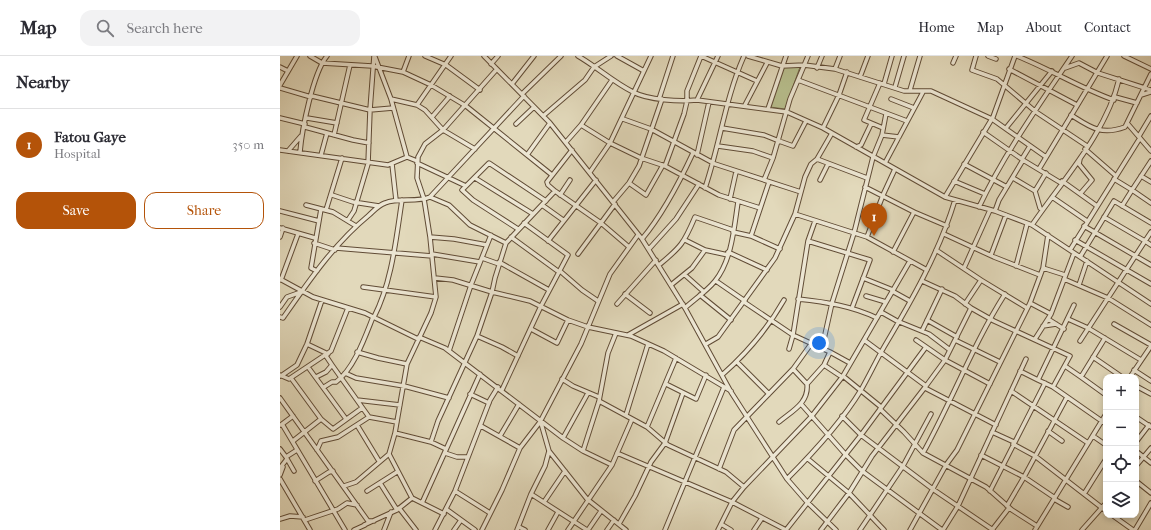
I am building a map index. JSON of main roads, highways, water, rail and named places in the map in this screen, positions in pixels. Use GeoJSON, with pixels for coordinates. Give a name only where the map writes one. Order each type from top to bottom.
{"type":"FeatureCollection","features":[{"type":"Feature","properties":{"kind":"place","name":"Fatou Gaye"},"geometry":{"type":"Point","coordinates":[874,236]}}]}
